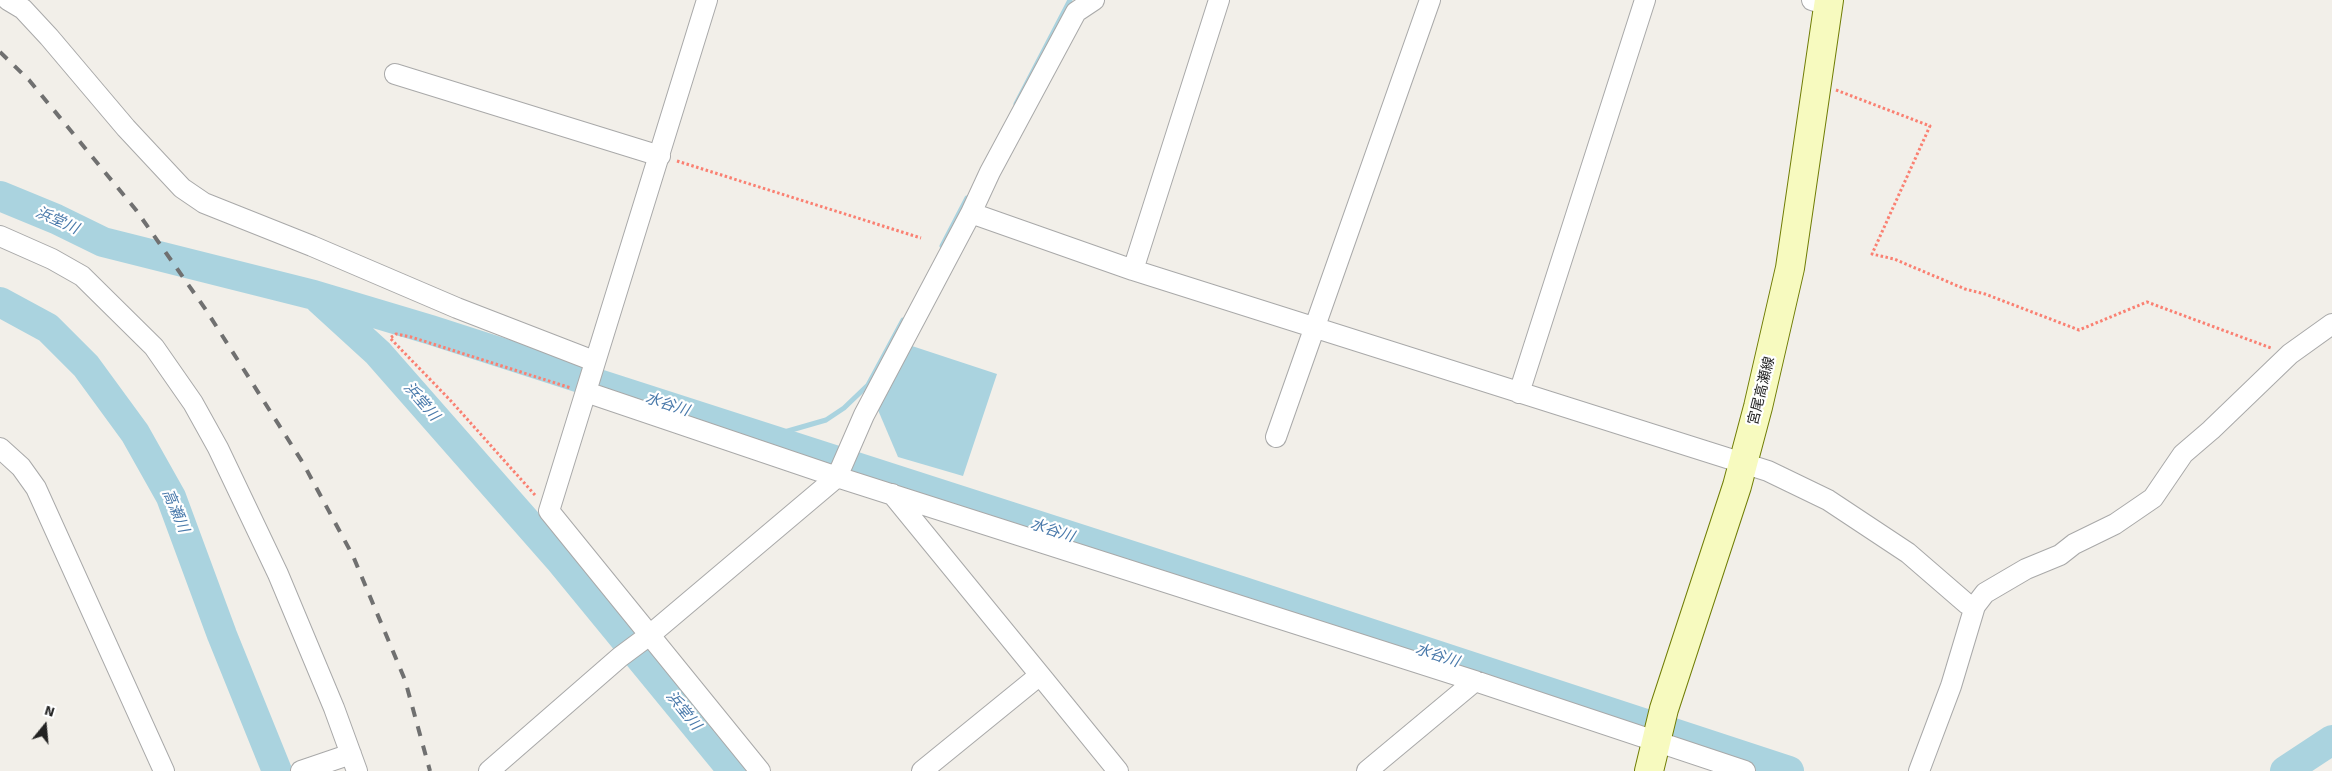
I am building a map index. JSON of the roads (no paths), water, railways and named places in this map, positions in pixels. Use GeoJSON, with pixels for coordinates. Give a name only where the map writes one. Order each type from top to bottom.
{"type":"FeatureCollection","features":[{"type":"Feature","properties":{"kind":"main road","name":"宮尾高瀬線"},"geometry":{"type":"LineString","coordinates":[[1649,771],[1664,709],[1744,463],[1790,268],[1818,82],[1818,0]]}},
{"type":"Feature","properties":{"kind":"street"},"geometry":{"type":"LineString","coordinates":[[8,0],[23,9],[49,37],[126,128],[182,188],[204,203],[312,246],[593,365]]}},
{"type":"Feature","properties":{"kind":"street"},"geometry":{"type":"LineString","coordinates":[[707,0],[549,511],[647,637],[760,771]]}},
{"type":"Feature","properties":{"kind":"street"},"geometry":{"type":"LineString","coordinates":[[489,771],[620,657],[647,637],[841,467],[864,415],[971,213],[990,172],[1076,12],[1094,0]]}},
{"type":"Feature","properties":{"kind":"street"},"geometry":{"type":"LineString","coordinates":[[1133,270],[1219,0]]}},
{"type":"Feature","properties":{"kind":"street"},"geometry":{"type":"LineString","coordinates":[[1276,437],[1430,0]]}},
{"type":"Feature","properties":{"kind":"street"},"geometry":{"type":"LineString","coordinates":[[1519,393],[1645,0]]}},
{"type":"Feature","properties":{"kind":"street"},"geometry":{"type":"LineString","coordinates":[[395,74],[660,156]]}},
{"type":"Feature","properties":{"kind":"street"},"geometry":{"type":"LineString","coordinates":[[971,213],[1133,270],[1768,471],[1828,500],[1908,553],[1968,604],[1975,606]]}},
{"type":"Feature","properties":{"kind":"street"},"geometry":{"type":"LineString","coordinates":[[0,236],[52,259],[82,276],[154,346],[193,403],[218,448],[256,525],[334,708],[354,763],[301,771]]}},
{"type":"Feature","properties":{"kind":"street"},"geometry":{"type":"LineString","coordinates":[[1919,771],[1951,686],[1975,606],[1985,593],[2026,569],[2060,555],[2074,544],[2115,524],[2153,498],[2183,454],[2211,430],[2290,354],[2332,324]]}},
{"type":"Feature","properties":{"kind":"street"},"geometry":{"type":"LineString","coordinates":[[586,390],[841,467],[892,494],[1475,681],[1745,771]]}},
{"type":"Feature","properties":{"kind":"street"},"geometry":{"type":"LineString","coordinates":[[0,448],[21,467],[36,488],[164,771]]}},
{"type":"Feature","properties":{"kind":"street"},"geometry":{"type":"LineString","coordinates":[[892,494],[1118,771]]}},
{"type":"Feature","properties":{"kind":"street"},"geometry":{"type":"LineString","coordinates":[[922,771],[1040,675]]}},
{"type":"Feature","properties":{"kind":"street"},"geometry":{"type":"LineString","coordinates":[[1367,771],[1475,681]]}},
{"type":"Feature","properties":{"kind":"water"},"geometry":{"type":"Polygon","coordinates":[[[912,346],[997,374],[963,476],[898,457],[878,410],[912,346]]]}},
{"type":"Feature","properties":{"kind":"waterway"},"geometry":{"type":"LineString","coordinates":[[1016,104],[1070,0]]}},
{"type":"Feature","properties":{"kind":"waterway","name":"水谷川"},"geometry":{"type":"LineString","coordinates":[[0,196],[56,219],[103,242],[314,295],[431,330],[1241,591],[1789,771]]}},
{"type":"Feature","properties":{"kind":"waterway"},"geometry":{"type":"LineString","coordinates":[[942,246],[967,198]]}},
{"type":"Feature","properties":{"kind":"waterway","name":"浜堂川"},"geometry":{"type":"LineString","coordinates":[[320,300],[378,353],[559,559],[733,771]]}},
{"type":"Feature","properties":{"kind":"waterway","name":"高瀬川"},"geometry":{"type":"LineString","coordinates":[[0,302],[48,328],[86,366],[135,433],[171,497],[222,635],[277,771]]}},
{"type":"Feature","properties":{"kind":"waterway"},"geometry":{"type":"LineString","coordinates":[[767,437],[826,420],[844,408],[868,385],[903,320]]}},
{"type":"Feature","properties":{"kind":"waterway","name":"水谷川"},"geometry":{"type":"LineString","coordinates":[[2285,771],[2332,740]]}},
{"type":"Feature","properties":{"kind":"railway"},"geometry":{"type":"LineString","coordinates":[[0,52],[29,80],[136,210],[206,310],[303,463],[353,556],[405,680],[430,771]]}}]}
